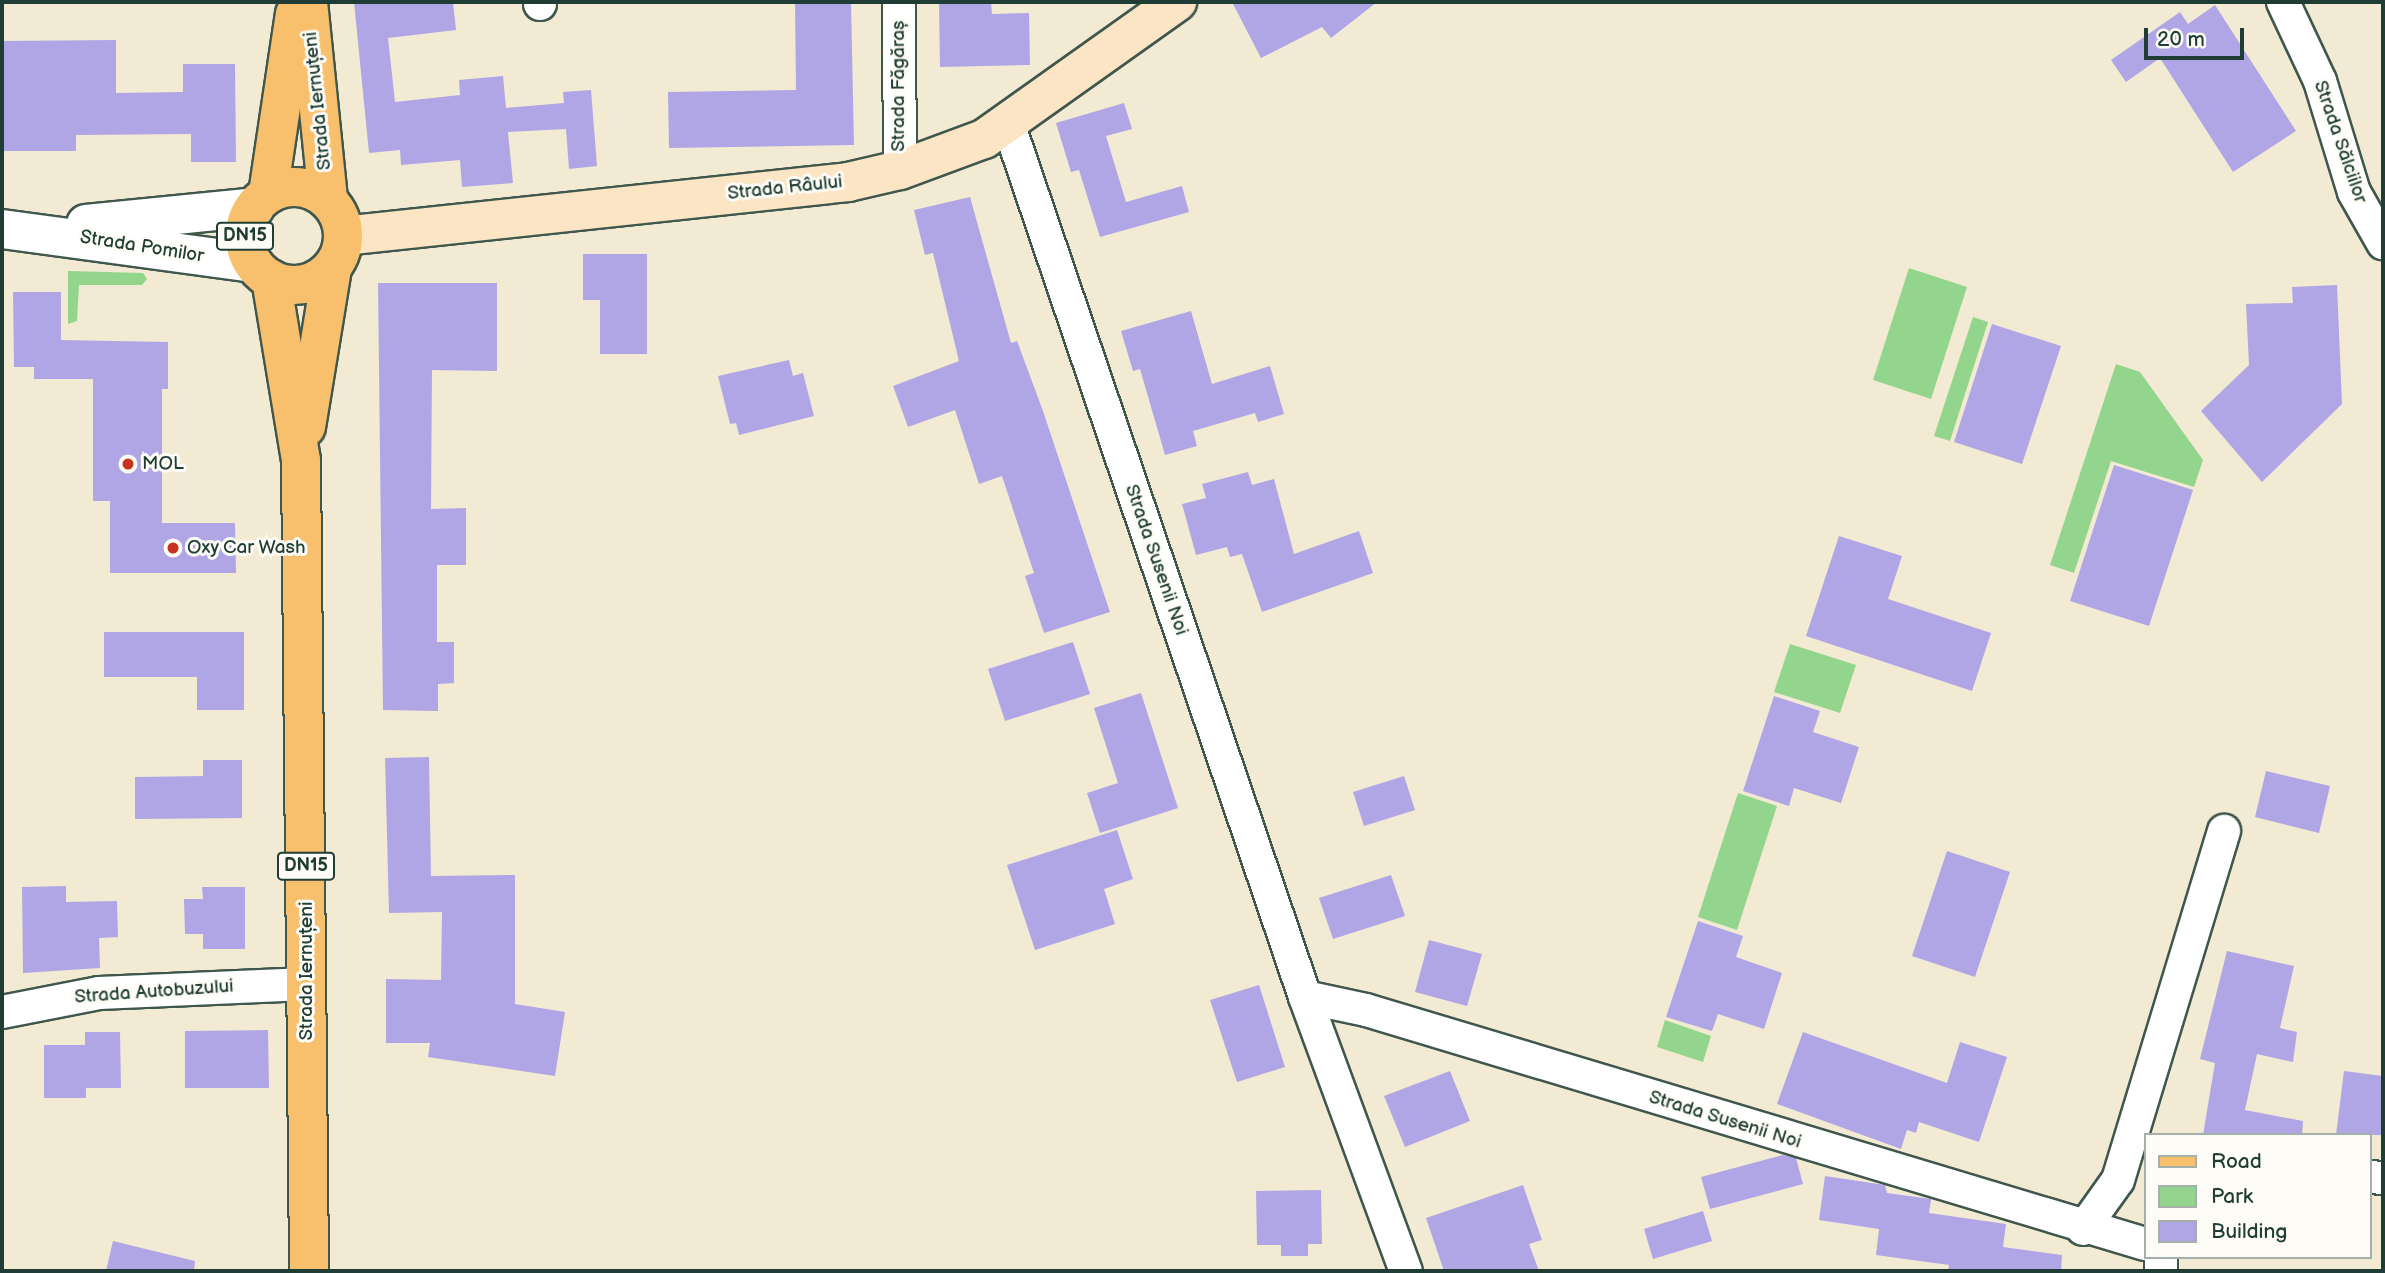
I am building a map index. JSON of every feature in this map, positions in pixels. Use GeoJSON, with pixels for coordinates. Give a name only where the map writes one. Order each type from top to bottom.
{"type":"FeatureCollection","features":[{"type":"Feature","properties":{"kind":"main road","name":"Strada Iernuțeni"},"geometry":{"type":"LineString","coordinates":[[261,200],[297,2]]}},
{"type":"Feature","properties":{"kind":"main road","name":"Strada Iernuțeni"},"geometry":{"type":"LineString","coordinates":[[308,2],[328,200]]}},
{"type":"Feature","properties":{"kind":"main road","name":"Strada Râului"},"geometry":{"type":"LineString","coordinates":[[338,252],[848,182],[900,170],[984,139],[1177,2]]}},
{"type":"Feature","properties":{"kind":"main road","name":"DN15"},"geometry":{"type":"LineString","coordinates":[[328,200],[299,187],[261,200],[245,235],[262,271],[303,285],[338,252]]}},
{"type":"Feature","properties":{"kind":"main road"},"geometry":{"type":"LineString","coordinates":[[328,200],[338,252]]}},
{"type":"Feature","properties":{"kind":"main road","name":"Strada Iernuțeni"},"geometry":{"type":"LineString","coordinates":[[309,1271],[301,461],[338,252]]}},
{"type":"Feature","properties":{"kind":"main road","name":"Strada Iernuțeni"},"geometry":{"type":"LineString","coordinates":[[262,271],[301,461]]}},
{"type":"Feature","properties":{"kind":"street","name":"Strada Făgăraș"},"geometry":{"type":"LineString","coordinates":[[899,2],[900,170]]}},
{"type":"Feature","properties":{"kind":"street","name":"Strada Sălciilor"},"geometry":{"type":"LineString","coordinates":[[2283,2],[2320,80],[2354,192],[2383,243]]}},
{"type":"Feature","properties":{"kind":"street","name":"Strada Susenii Noi"},"geometry":{"type":"LineString","coordinates":[[1008,123],[1305,997],[1406,1271]]}},
{"type":"Feature","properties":{"kind":"street","name":"Strada Pomilor"},"geometry":{"type":"LineString","coordinates":[[16,229],[261,200]]}},
{"type":"Feature","properties":{"kind":"street","name":"Strada Pomilor"},"geometry":{"type":"LineString","coordinates":[[16,229],[262,271]]}},
{"type":"Feature","properties":{"kind":"street"},"geometry":{"type":"LineString","coordinates":[[2083,1229],[2118,1180],[2224,831]]}},
{"type":"Feature","properties":{"kind":"street","name":"Strada Autobuzului"},"geometry":{"type":"LineString","coordinates":[[2,1012],[99,993],[307,984]]}},
{"type":"Feature","properties":{"kind":"street","name":"Strada Susenii Noi"},"geometry":{"type":"LineString","coordinates":[[1305,997],[1366,1010],[2083,1229],[2144,1244]]}},
{"type":"Feature","properties":{"kind":"green space"},"geometry":{"type":"Polygon","coordinates":[[[1909,268],[1967,287],[1931,399],[1873,380],[1909,268]]]}},
{"type":"Feature","properties":{"kind":"green space"},"geometry":{"type":"Polygon","coordinates":[[[68,271],[143,273],[147,279],[142,285],[79,285],[77,321],[68,324],[68,271]]]}},
{"type":"Feature","properties":{"kind":"green space"},"geometry":{"type":"Polygon","coordinates":[[[1973,317],[1988,322],[1950,441],[1934,436],[1973,317]]]}},
{"type":"Feature","properties":{"kind":"green space"},"geometry":{"type":"Polygon","coordinates":[[[2116,364],[2140,372],[2203,460],[2194,487],[2111,461],[2074,573],[2050,565],[2116,364]]]}},
{"type":"Feature","properties":{"kind":"green space"},"geometry":{"type":"Polygon","coordinates":[[[1790,644],[1856,665],[1840,713],[1774,692],[1790,644]]]}},
{"type":"Feature","properties":{"kind":"green space"},"geometry":{"type":"Polygon","coordinates":[[[1738,793],[1777,806],[1737,930],[1698,917],[1738,793]]]}},
{"type":"Feature","properties":{"kind":"green space"},"geometry":{"type":"Polygon","coordinates":[[[1665,1020],[1711,1036],[1703,1062],[1657,1047],[1665,1020]]]}},
{"type":"Feature","properties":{"kind":"building"},"geometry":{"type":"Polygon","coordinates":[[[354,2],[453,2],[456,30],[388,38],[395,102],[460,95],[459,80],[503,76],[506,108],[564,103],[563,92],[591,90],[597,166],[569,169],[566,129],[508,132],[513,183],[462,187],[460,160],[401,165],[400,150],[369,153],[354,2]]]}},
{"type":"Feature","properties":{"kind":"building"},"geometry":{"type":"Polygon","coordinates":[[[795,2],[851,2],[854,145],[669,148],[668,92],[796,90],[795,2]]]}},
{"type":"Feature","properties":{"kind":"building"},"geometry":{"type":"Polygon","coordinates":[[[939,2],[991,2],[992,14],[1029,13],[1030,65],[940,67],[939,2]]]}},
{"type":"Feature","properties":{"kind":"building"},"geometry":{"type":"Polygon","coordinates":[[[1232,2],[1377,2],[1331,38],[1322,27],[1261,58],[1232,2]]]}},
{"type":"Feature","properties":{"kind":"building"},"geometry":{"type":"Polygon","coordinates":[[[2215,5],[2296,131],[2233,172],[2160,58],[2126,82],[2111,60],[2180,12],[2188,24],[2215,5]]]}},
{"type":"Feature","properties":{"kind":"building"},"geometry":{"type":"Polygon","coordinates":[[[116,40],[116,93],[183,92],[183,64],[235,64],[236,162],[191,162],[191,134],[76,135],[76,151],[2,151],[2,41],[116,40]]]}},
{"type":"Feature","properties":{"kind":"building"},"geometry":{"type":"Polygon","coordinates":[[[1124,103],[1132,129],[1106,136],[1126,202],[1182,186],[1189,212],[1100,237],[1079,170],[1071,172],[1056,123],[1124,103]]]}},
{"type":"Feature","properties":{"kind":"building"},"geometry":{"type":"Polygon","coordinates":[[[970,197],[1011,343],[1017,341],[1043,411],[1110,612],[1044,633],[1025,576],[1034,573],[1002,476],[979,484],[955,410],[908,427],[893,386],[959,361],[933,253],[925,255],[914,210],[970,197]]]}},
{"type":"Feature","properties":{"kind":"building"},"geometry":{"type":"Polygon","coordinates":[[[583,254],[647,254],[647,354],[600,354],[600,300],[583,300],[583,254]]]}},
{"type":"Feature","properties":{"kind":"building"},"geometry":{"type":"Polygon","coordinates":[[[378,283],[497,283],[497,371],[432,370],[431,509],[466,508],[466,565],[437,565],[437,642],[454,642],[454,683],[438,684],[438,711],[383,710],[378,283]]]}},
{"type":"Feature","properties":{"kind":"building"},"geometry":{"type":"Polygon","coordinates":[[[2337,285],[2342,404],[2262,482],[2201,411],[2249,365],[2246,304],[2293,303],[2292,287],[2337,285]]]}},
{"type":"Feature","properties":{"kind":"building"},"geometry":{"type":"Polygon","coordinates":[[[13,292],[61,292],[61,340],[168,342],[168,389],[162,389],[162,523],[235,523],[236,573],[110,573],[110,501],[93,501],[93,379],[34,379],[34,367],[14,367],[13,292]]]}},
{"type":"Feature","properties":{"kind":"building"},"geometry":{"type":"Polygon","coordinates":[[[1191,311],[1212,384],[1270,366],[1284,414],[1258,422],[1255,413],[1193,431],[1197,446],[1165,455],[1140,369],[1133,371],[1121,331],[1191,311]]]}},
{"type":"Feature","properties":{"kind":"building"},"geometry":{"type":"Polygon","coordinates":[[[1992,324],[2061,346],[2022,464],[1954,442],[1992,324]]]}},
{"type":"Feature","properties":{"kind":"building"},"geometry":{"type":"Polygon","coordinates":[[[789,360],[793,376],[803,373],[814,416],[739,435],[736,423],[730,424],[718,376],[789,360]]]}},
{"type":"Feature","properties":{"kind":"building"},"geometry":{"type":"Polygon","coordinates":[[[2114,465],[2193,490],[2149,626],[2070,601],[2114,465]]]}},
{"type":"Feature","properties":{"kind":"building"},"geometry":{"type":"Polygon","coordinates":[[[1248,472],[1252,485],[1274,479],[1294,554],[1359,531],[1373,573],[1262,612],[1242,554],[1230,557],[1227,547],[1196,555],[1182,504],[1206,498],[1202,484],[1248,472]]]}},
{"type":"Feature","properties":{"kind":"building"},"geometry":{"type":"Polygon","coordinates":[[[1839,536],[1902,556],[1888,599],[1991,633],[1972,691],[1806,636],[1839,536]]]}},
{"type":"Feature","properties":{"kind":"building"},"geometry":{"type":"Polygon","coordinates":[[[104,632],[244,632],[244,710],[197,710],[197,677],[104,677],[104,632]]]}},
{"type":"Feature","properties":{"kind":"building"},"geometry":{"type":"Polygon","coordinates":[[[1073,642],[1090,694],[1005,721],[988,669],[1073,642]]]}},
{"type":"Feature","properties":{"kind":"building"},"geometry":{"type":"Polygon","coordinates":[[[1141,693],[1178,808],[1100,833],[1087,793],[1118,783],[1094,708],[1141,693]]]}},
{"type":"Feature","properties":{"kind":"building"},"geometry":{"type":"Polygon","coordinates":[[[1774,696],[1820,711],[1813,732],[1859,747],[1841,803],[1794,788],[1789,806],[1743,791],[1774,696]]]}},
{"type":"Feature","properties":{"kind":"building"},"geometry":{"type":"Polygon","coordinates":[[[429,757],[431,876],[515,875],[515,1004],[565,1012],[555,1076],[428,1057],[430,1043],[386,1043],[386,979],[441,980],[442,912],[389,913],[385,758],[429,757]]]}},
{"type":"Feature","properties":{"kind":"building"},"geometry":{"type":"Polygon","coordinates":[[[203,760],[242,760],[242,818],[135,819],[135,777],[203,776],[203,760]]]}},
{"type":"Feature","properties":{"kind":"building"},"geometry":{"type":"Polygon","coordinates":[[[2266,771],[2330,786],[2319,833],[2255,817],[2266,771]]]}},
{"type":"Feature","properties":{"kind":"building"},"geometry":{"type":"Polygon","coordinates":[[[1404,776],[1415,810],[1364,826],[1353,792],[1404,776]]]}},
{"type":"Feature","properties":{"kind":"building"},"geometry":{"type":"Polygon","coordinates":[[[1117,830],[1133,879],[1104,889],[1115,924],[1035,950],[1007,865],[1117,830]]]}},
{"type":"Feature","properties":{"kind":"building"},"geometry":{"type":"Polygon","coordinates":[[[1947,851],[2010,872],[1975,977],[1912,956],[1947,851]]]}},
{"type":"Feature","properties":{"kind":"building"},"geometry":{"type":"Polygon","coordinates":[[[1391,875],[1405,916],[1333,939],[1319,898],[1391,875]]]}},
{"type":"Feature","properties":{"kind":"building"},"geometry":{"type":"Polygon","coordinates":[[[66,886],[66,902],[117,901],[118,937],[99,938],[100,968],[23,973],[22,887],[66,886]]]}},
{"type":"Feature","properties":{"kind":"building"},"geometry":{"type":"Polygon","coordinates":[[[202,887],[245,887],[245,949],[203,949],[203,934],[185,934],[184,899],[203,899],[202,887]]]}},
{"type":"Feature","properties":{"kind":"building"},"geometry":{"type":"Polygon","coordinates":[[[1698,921],[1743,936],[1736,957],[1782,973],[1764,1029],[1718,1014],[1712,1031],[1666,1017],[1698,921]]]}},
{"type":"Feature","properties":{"kind":"building"},"geometry":{"type":"Polygon","coordinates":[[[1429,940],[1482,954],[1467,1006],[1415,992],[1429,940]]]}},
{"type":"Feature","properties":{"kind":"building"},"geometry":{"type":"Polygon","coordinates":[[[2227,951],[2294,966],[2280,1028],[2297,1032],[2293,1062],[2257,1054],[2245,1110],[2303,1121],[2302,1133],[2203,1133],[2215,1063],[2200,1059],[2227,951]]]}},
{"type":"Feature","properties":{"kind":"building"},"geometry":{"type":"Polygon","coordinates":[[[1259,985],[1285,1067],[1237,1082],[1210,1000],[1259,985]]]}},
{"type":"Feature","properties":{"kind":"building"},"geometry":{"type":"Polygon","coordinates":[[[268,1030],[269,1088],[185,1088],[185,1031],[268,1030]]]}},
{"type":"Feature","properties":{"kind":"building"},"geometry":{"type":"Polygon","coordinates":[[[85,1032],[120,1032],[121,1088],[86,1088],[86,1098],[44,1098],[44,1045],[85,1045],[85,1032]]]}},
{"type":"Feature","properties":{"kind":"building"},"geometry":{"type":"Polygon","coordinates":[[[1803,1032],[1947,1083],[1960,1042],[2007,1057],[1979,1142],[1919,1122],[1916,1133],[1907,1130],[1901,1149],[1777,1104],[1803,1032]]]}},
{"type":"Feature","properties":{"kind":"building"},"geometry":{"type":"Polygon","coordinates":[[[1450,1071],[1470,1121],[1405,1147],[1384,1096],[1450,1071]]]}},
{"type":"Feature","properties":{"kind":"building"},"geometry":{"type":"Polygon","coordinates":[[[2344,1071],[2383,1076],[2383,1135],[2336,1133],[2344,1071]]]}},
{"type":"Feature","properties":{"kind":"building"},"geometry":{"type":"Polygon","coordinates":[[[1783,1155],[1796,1158],[1803,1184],[1710,1209],[1701,1177],[1783,1155]]]}},
{"type":"Feature","properties":{"kind":"building"},"geometry":{"type":"Polygon","coordinates":[[[1825,1176],[1885,1185],[1887,1193],[1931,1199],[1929,1213],[2006,1224],[2003,1247],[2062,1255],[2061,1271],[1948,1271],[1949,1265],[1876,1255],[1879,1229],[1819,1220],[1825,1176]]]}},
{"type":"Feature","properties":{"kind":"building"},"geometry":{"type":"Polygon","coordinates":[[[1523,1185],[1542,1240],[1529,1244],[1539,1271],[1444,1271],[1426,1218],[1523,1185]]]}},
{"type":"Feature","properties":{"kind":"building"},"geometry":{"type":"Polygon","coordinates":[[[1321,1190],[1322,1244],[1308,1244],[1308,1256],[1281,1256],[1281,1245],[1257,1245],[1256,1191],[1321,1190]]]}},
{"type":"Feature","properties":{"kind":"building"},"geometry":{"type":"Polygon","coordinates":[[[1703,1211],[1712,1241],[1653,1259],[1644,1229],[1703,1211]]]}},
{"type":"Feature","properties":{"kind":"building"},"geometry":{"type":"Polygon","coordinates":[[[113,1241],[195,1261],[194,1271],[106,1271],[113,1241]]]}},
{"type":"Feature","properties":{"kind":"place","name":"MOL"},"geometry":{"type":"Point","coordinates":[128,464]}},
{"type":"Feature","properties":{"kind":"place","name":"Oxy Car Wash"},"geometry":{"type":"Point","coordinates":[173,548]}}]}
